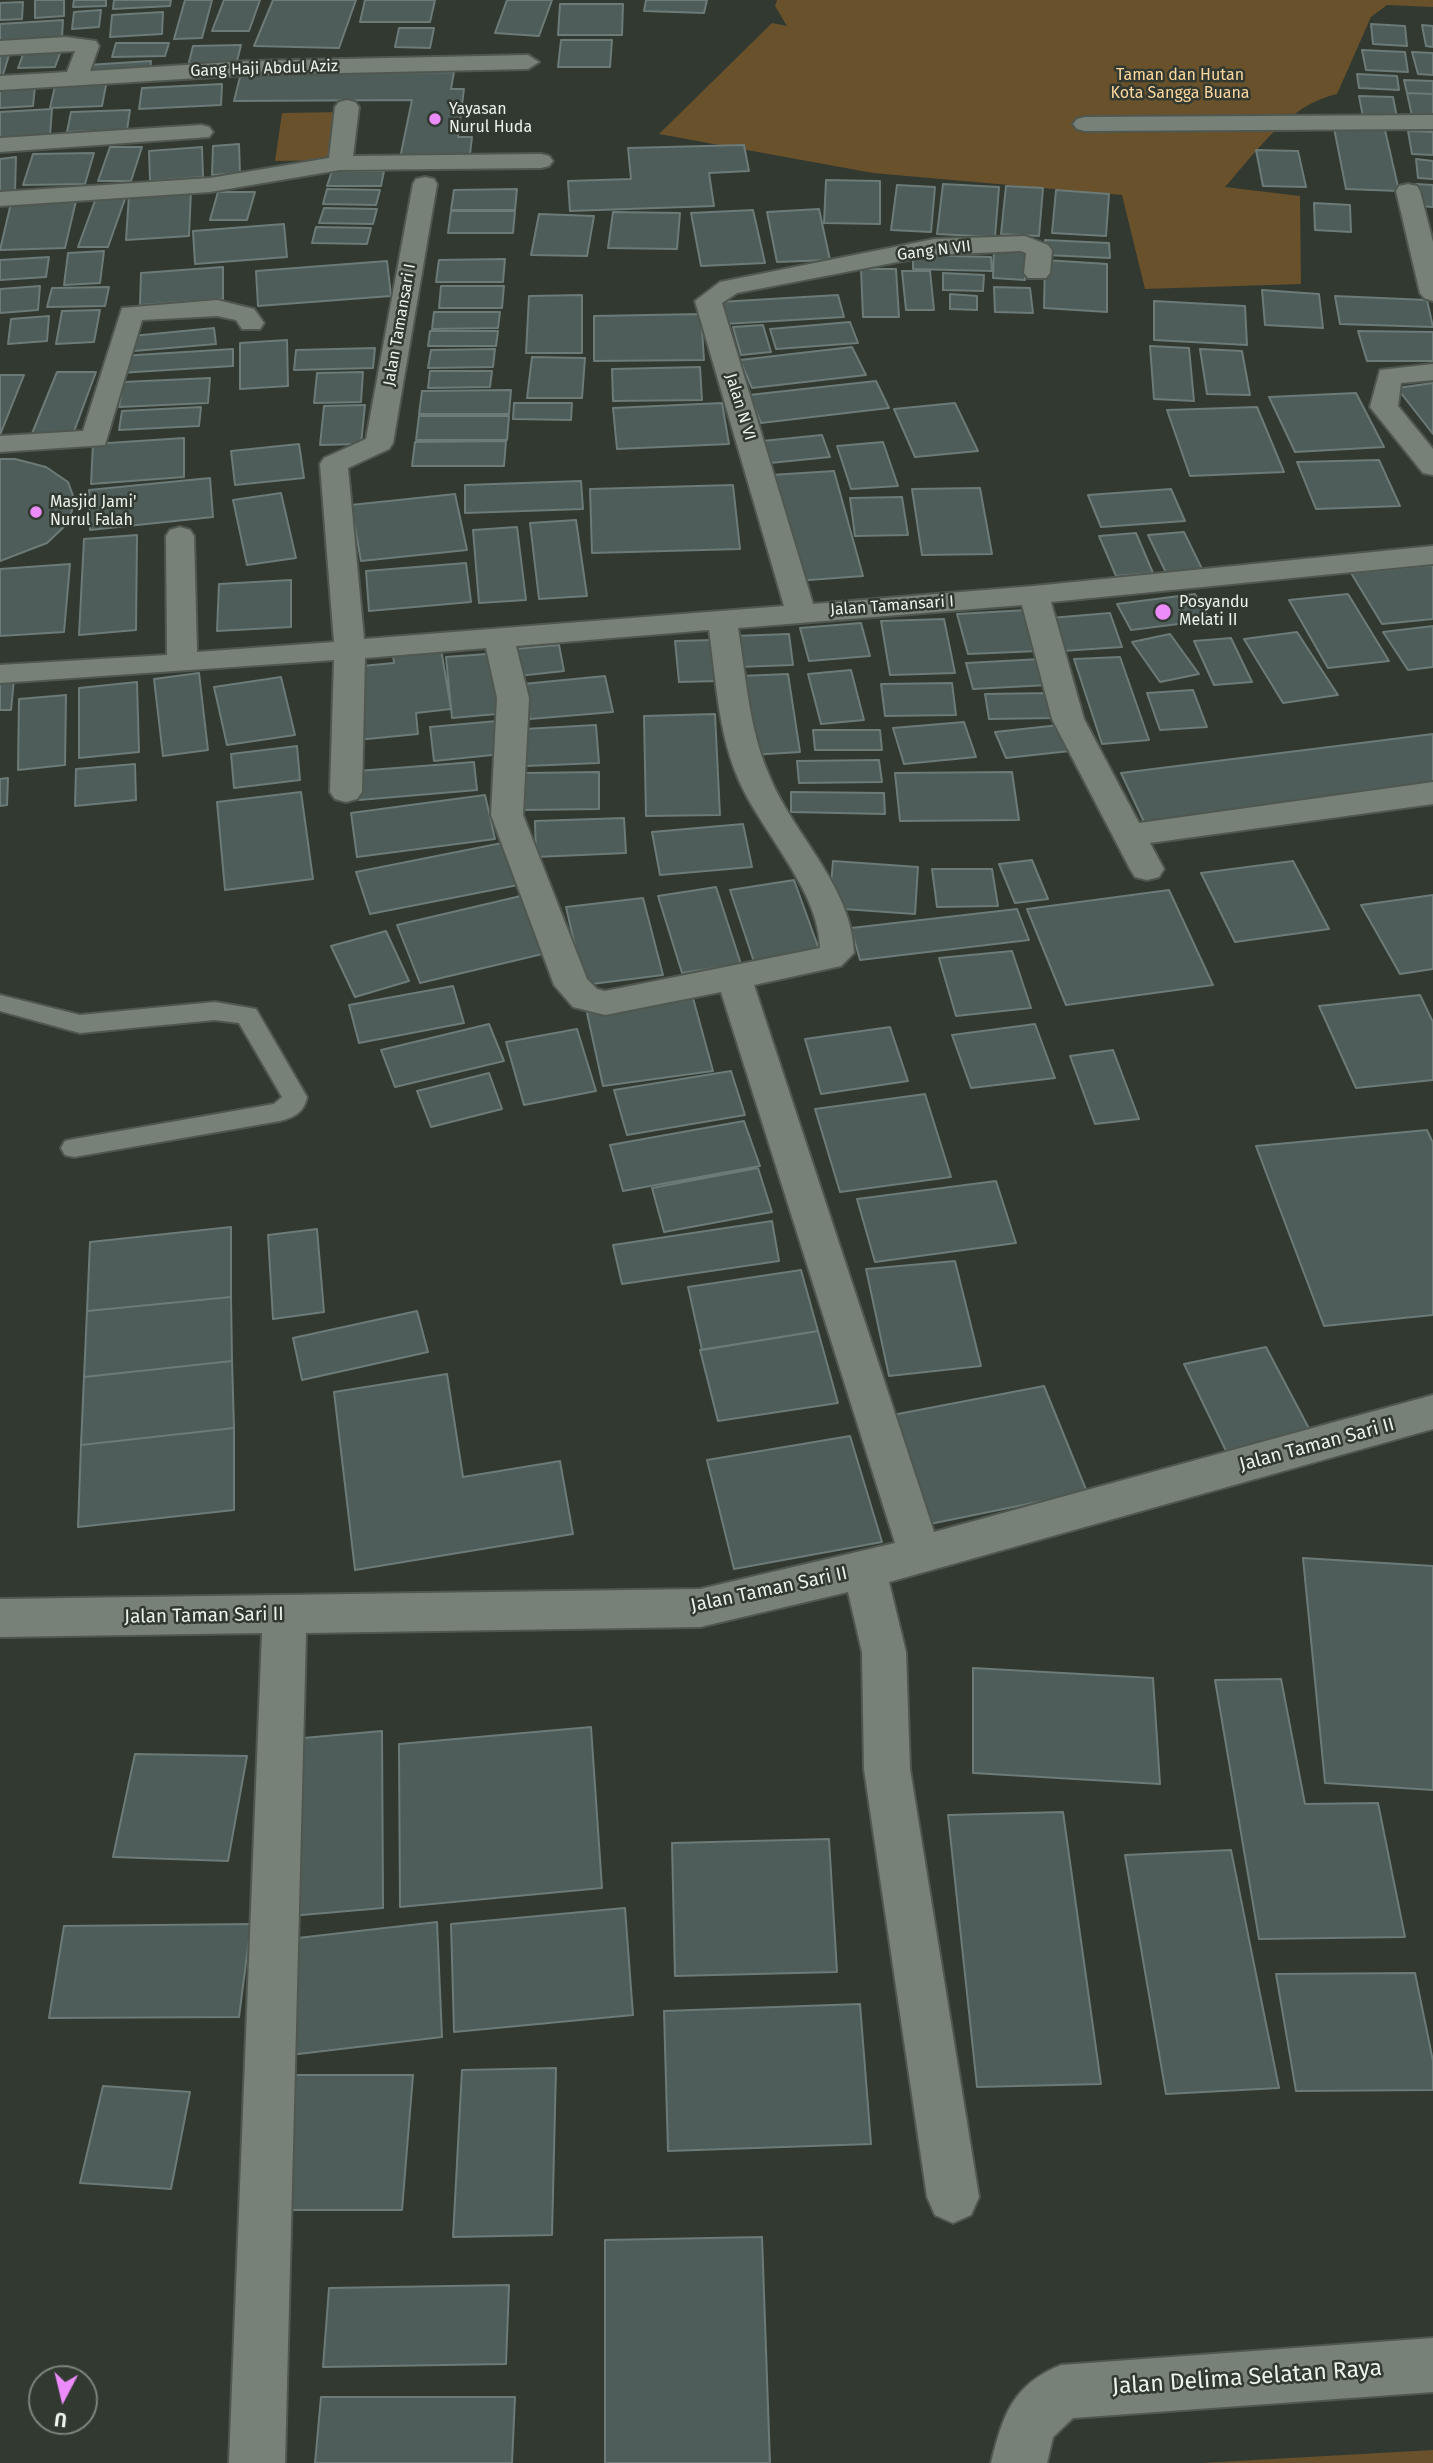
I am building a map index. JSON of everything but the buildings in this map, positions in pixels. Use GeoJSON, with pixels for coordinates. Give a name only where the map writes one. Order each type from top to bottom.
{"type":"FeatureCollection","features":[{"type":"Feature","properties":{"kind":"street"},"geometry":{"type":"LineString","coordinates":[[0,48],[66,44],[88,46],[76,79]]}},
{"type":"Feature","properties":{"kind":"street","name":"Gang Haji Abdul Aziz"},"geometry":{"type":"LineString","coordinates":[[0,83],[249,68],[528,62]]}},
{"type":"Feature","properties":{"kind":"street"},"geometry":{"type":"LineString","coordinates":[[340,163],[347,107]]}},
{"type":"Feature","properties":{"kind":"street"},"geometry":{"type":"LineString","coordinates":[[1085,124],[1433,122]]}},
{"type":"Feature","properties":{"kind":"street"},"geometry":{"type":"LineString","coordinates":[[0,145],[201,132]]}},
{"type":"Feature","properties":{"kind":"street"},"geometry":{"type":"LineString","coordinates":[[0,199],[210,185],[340,163],[478,164],[541,161]]}},
{"type":"Feature","properties":{"kind":"street","name":"Jalan Tamansari I"},"geometry":{"type":"LineString","coordinates":[[346,792],[350,649],[334,464],[379,443],[425,184]]}},
{"type":"Feature","properties":{"kind":"street"},"geometry":{"type":"LineString","coordinates":[[1417,203],[1433,293]]}},
{"type":"Feature","properties":{"kind":"street","name":"Gang N VII"},"geometry":{"type":"LineString","coordinates":[[807,274],[934,247],[1025,243],[1038,250],[1037,273]]}},
{"type":"Feature","properties":{"kind":"street","name":"Jalan N VI"},"geometry":{"type":"LineString","coordinates":[[801,613],[708,301],[729,287],[807,274]]}},
{"type":"Feature","properties":{"kind":"street"},"geometry":{"type":"LineString","coordinates":[[0,444],[95,439],[131,313],[217,308],[245,313],[251,323]]}},
{"type":"Feature","properties":{"kind":"street"},"geometry":{"type":"LineString","coordinates":[[1433,372],[1389,376],[1384,407],[1433,467]]}},
{"type":"Feature","properties":{"kind":"street"},"geometry":{"type":"LineString","coordinates":[[180,536],[182,663]]}},
{"type":"Feature","properties":{"kind":"street","name":"Jalan Tamansari I"},"geometry":{"type":"LineString","coordinates":[[0,674],[182,663],[1034,595],[1433,555]]}},
{"type":"Feature","properties":{"kind":"street"},"geometry":{"type":"LineString","coordinates":[[1034,595],[1068,719],[1147,869]]}},
{"type":"Feature","properties":{"kind":"street"},"geometry":{"type":"LineString","coordinates":[[498,636],[513,698],[507,815],[572,985],[585,998],[605,1003],[830,958],[837,953],[838,933],[790,839],[753,777],[737,711],[722,620]]}},
{"type":"Feature","properties":{"kind":"street"},"geometry":{"type":"LineString","coordinates":[[1129,835],[1433,793]]}},
{"type":"Feature","properties":{"kind":"street"},"geometry":{"type":"LineString","coordinates":[[734,977],[920,1554]]}},
{"type":"Feature","properties":{"kind":"street","name":"Jalan Taman Sari II"},"geometry":{"type":"LineString","coordinates":[[0,1618],[700,1608],[865,1570],[1433,1412]]}},
{"type":"Feature","properties":{"kind":"street"},"geometry":{"type":"LineString","coordinates":[[865,1570],[884,1652],[887,1769],[953,2197]]}},
{"type":"Feature","properties":{"kind":"street"},"geometry":{"type":"LineString","coordinates":[[257,2463],[285,1615]]}},
{"type":"Feature","properties":{"kind":"street","name":"Jalan Delima Selatan Raya"},"geometry":{"type":"LineString","coordinates":[[1019,2463],[1029,2423],[1061,2392],[1433,2365]]}},
{"type":"Feature","properties":{"kind":"lane"},"geometry":{"type":"LineString","coordinates":[[0,1003],[80,1024],[215,1011],[247,1015],[295,1097],[293,1105],[280,1112],[74,1148]]}},
{"type":"Feature","properties":{"kind":"green space","name":"Taman dan Hutan Kota Sangga Buana"},"geometry":{"type":"Polygon","coordinates":[[[777,0],[1433,0],[1433,7],[1387,5],[1371,17],[1337,94],[1303,108],[1288,119],[1225,187],[1300,196],[1301,284],[1145,289],[1122,195],[873,173],[659,134],[772,23],[787,26],[775,6],[777,0]]]}},
{"type":"Feature","properties":{"kind":"green space"},"geometry":{"type":"Polygon","coordinates":[[[343,112],[337,160],[275,161],[282,113],[343,112]]]}},
{"type":"Feature","properties":{"kind":"green space"},"geometry":{"type":"Polygon","coordinates":[[[1433,2450],[1433,2463],[1201,2463],[1433,2450]]]}},
{"type":"Feature","properties":{"kind":"place","name":"Yayasan Nurul Huda"},"geometry":{"type":"Point","coordinates":[435,119]}},
{"type":"Feature","properties":{"kind":"place","name":"Masjid Jami' Nurul Falah"},"geometry":{"type":"Point","coordinates":[36,512]}},
{"type":"Feature","properties":{"kind":"place","name":"Posyandu Melati II"},"geometry":{"type":"Point","coordinates":[1163,612]}}]}
